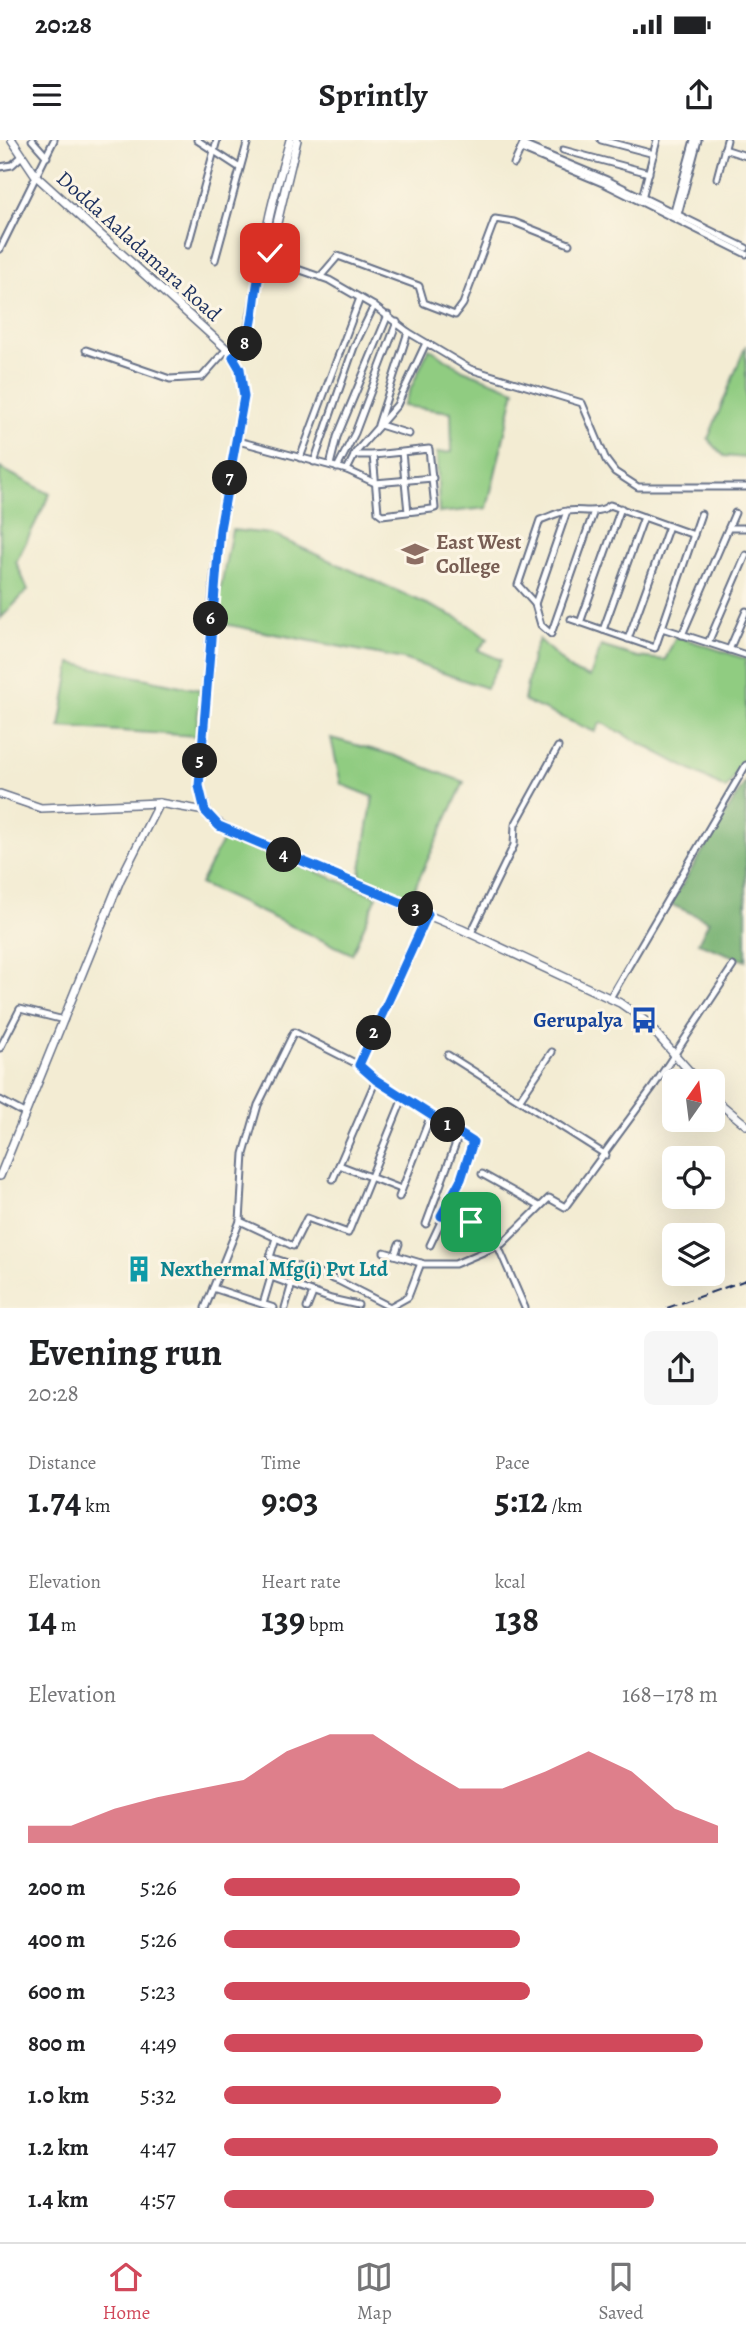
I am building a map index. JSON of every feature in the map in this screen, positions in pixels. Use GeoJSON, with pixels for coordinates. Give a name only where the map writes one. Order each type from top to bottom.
{"type":"FeatureCollection","features":[{"type":"Feature","properties":{"kind":"main road","name":"Dodda Aaladamara Road"},"geometry":{"type":"LineString","coordinates":[[12,140],[36,176],[226,350],[240,369],[244,397],[220,529],[214,582],[199,786],[205,811]]}},
{"type":"Feature","properties":{"kind":"main road"},"geometry":{"type":"LineString","coordinates":[[265,258],[263,251],[267,232],[290,140]]}},
{"type":"Feature","properties":{"kind":"main road"},"geometry":{"type":"LineString","coordinates":[[233,357],[245,346],[260,269],[270,253],[298,140]]}},
{"type":"Feature","properties":{"kind":"main road"},"geometry":{"type":"LineString","coordinates":[[0,794],[28,804],[55,809],[159,803],[205,811],[219,826],[237,835],[428,914],[610,998],[644,1020],[687,1069]]}},
{"type":"Feature","properties":{"kind":"main road"},"geometry":{"type":"LineString","coordinates":[[0,1176],[120,880],[159,803]]}},
{"type":"Feature","properties":{"kind":"main road"},"geometry":{"type":"LineString","coordinates":[[725,1108],[746,1125]]}},
{"type":"Feature","properties":{"kind":"street"},"geometry":{"type":"LineString","coordinates":[[32,140],[47,157]]}},
{"type":"Feature","properties":{"kind":"street"},"geometry":{"type":"LineString","coordinates":[[0,249],[54,140]]}},
{"type":"Feature","properties":{"kind":"street"},"geometry":{"type":"LineString","coordinates":[[197,140],[240,168]]}},
{"type":"Feature","properties":{"kind":"street"},"geometry":{"type":"LineString","coordinates":[[188,245],[217,140]]}},
{"type":"Feature","properties":{"kind":"street"},"geometry":{"type":"LineString","coordinates":[[215,260],[248,140]]}},
{"type":"Feature","properties":{"kind":"street"},"geometry":{"type":"LineString","coordinates":[[559,159],[567,140]]}},
{"type":"Feature","properties":{"kind":"street"},"geometry":{"type":"LineString","coordinates":[[601,140],[653,154]]}},
{"type":"Feature","properties":{"kind":"street"},"geometry":{"type":"LineString","coordinates":[[642,198],[657,140]]}},
{"type":"Feature","properties":{"kind":"street"},"geometry":{"type":"LineString","coordinates":[[675,216],[696,140]]}},
{"type":"Feature","properties":{"kind":"street"},"geometry":{"type":"LineString","coordinates":[[717,178],[727,140]]}},
{"type":"Feature","properties":{"kind":"street"},"geometry":{"type":"LineString","coordinates":[[523,145],[746,248]]}},
{"type":"Feature","properties":{"kind":"street"},"geometry":{"type":"LineString","coordinates":[[523,145],[642,198],[746,254]]}},
{"type":"Feature","properties":{"kind":"street"},"geometry":{"type":"LineString","coordinates":[[514,164],[523,145]]}},
{"type":"Feature","properties":{"kind":"street"},"geometry":{"type":"LineString","coordinates":[[724,149],[746,156]]}},
{"type":"Feature","properties":{"kind":"street"},"geometry":{"type":"LineString","coordinates":[[563,150],[649,173]]}},
{"type":"Feature","properties":{"kind":"street"},"geometry":{"type":"LineString","coordinates":[[0,167],[12,164],[22,156]]}},
{"type":"Feature","properties":{"kind":"street"},"geometry":{"type":"LineString","coordinates":[[320,277],[338,256],[419,286],[424,303],[455,314],[463,304],[495,219],[514,222],[569,244]]}},
{"type":"Feature","properties":{"kind":"street"},"geometry":{"type":"LineString","coordinates":[[265,258],[320,277],[360,298],[388,315],[408,332],[470,369],[582,403],[606,460],[615,472],[638,487],[746,487]]}},
{"type":"Feature","properties":{"kind":"street"},"geometry":{"type":"LineString","coordinates":[[300,458],[360,298]]}},
{"type":"Feature","properties":{"kind":"street"},"geometry":{"type":"LineString","coordinates":[[314,462],[354,346],[374,306]]}},
{"type":"Feature","properties":{"kind":"street"},"geometry":{"type":"LineString","coordinates":[[330,466],[337,438],[388,315]]}},
{"type":"Feature","properties":{"kind":"street"},"geometry":{"type":"LineString","coordinates":[[337,468],[355,433],[397,322]]}},
{"type":"Feature","properties":{"kind":"street"},"geometry":{"type":"LineString","coordinates":[[379,426],[380,412],[408,332]]}},
{"type":"Feature","properties":{"kind":"street"},"geometry":{"type":"LineString","coordinates":[[347,470],[354,455],[397,405],[426,343]]}},
{"type":"Feature","properties":{"kind":"street"},"geometry":{"type":"LineString","coordinates":[[86,350],[172,380],[201,378],[226,350]]}},
{"type":"Feature","properties":{"kind":"street"},"geometry":{"type":"LineString","coordinates":[[379,426],[409,434]]}},
{"type":"Feature","properties":{"kind":"street"},"geometry":{"type":"LineString","coordinates":[[238,441],[347,470],[376,483],[433,478]]}},
{"type":"Feature","properties":{"kind":"street"},"geometry":{"type":"LineString","coordinates":[[354,455],[429,449],[435,508],[379,514],[373,455]]}},
{"type":"Feature","properties":{"kind":"street"},"geometry":{"type":"LineString","coordinates":[[402,452],[408,512]]}},
{"type":"Feature","properties":{"kind":"street"},"geometry":{"type":"LineString","coordinates":[[594,510],[551,634],[541,625],[535,604],[518,585],[540,520],[567,511],[594,510],[604,510],[610,505],[694,535]]}},
{"type":"Feature","properties":{"kind":"street"},"geometry":{"type":"LineString","coordinates":[[580,623],[621,509]]}},
{"type":"Feature","properties":{"kind":"street"},"geometry":{"type":"LineString","coordinates":[[535,604],[567,511]]}},
{"type":"Feature","properties":{"kind":"street"},"geometry":{"type":"LineString","coordinates":[[682,635],[736,513]]}},
{"type":"Feature","properties":{"kind":"street"},"geometry":{"type":"LineString","coordinates":[[571,619],[654,648],[702,514]]}},
{"type":"Feature","properties":{"kind":"street"},"geometry":{"type":"LineString","coordinates":[[603,630],[644,517]]}},
{"type":"Feature","properties":{"kind":"street"},"geometry":{"type":"LineString","coordinates":[[628,639],[669,526]]}},
{"type":"Feature","properties":{"kind":"street"},"geometry":{"type":"LineString","coordinates":[[729,528],[746,528]]}},
{"type":"Feature","properties":{"kind":"street"},"geometry":{"type":"LineString","coordinates":[[708,643],[746,555]]}},
{"type":"Feature","properties":{"kind":"street"},"geometry":{"type":"LineString","coordinates":[[729,650],[746,611]]}},
{"type":"Feature","properties":{"kind":"street"},"geometry":{"type":"LineString","coordinates":[[662,628],[746,655]]}},
{"type":"Feature","properties":{"kind":"street"},"geometry":{"type":"LineString","coordinates":[[471,933],[514,845],[515,825],[558,747]]}},
{"type":"Feature","properties":{"kind":"street"},"geometry":{"type":"LineString","coordinates":[[610,998],[746,765]]}},
{"type":"Feature","properties":{"kind":"street"},"geometry":{"type":"LineString","coordinates":[[359,1065],[428,914]]}},
{"type":"Feature","properties":{"kind":"street"},"geometry":{"type":"LineString","coordinates":[[384,1252],[421,1263],[454,1264],[498,1246],[550,1198],[565,1208],[606,1155],[733,966]]}},
{"type":"Feature","properties":{"kind":"street"},"geometry":{"type":"LineString","coordinates":[[0,1048],[20,1009],[64,1020]]}},
{"type":"Feature","properties":{"kind":"street"},"geometry":{"type":"LineString","coordinates":[[205,1307],[240,1222],[244,1154],[258,1105],[291,1034],[297,1032],[359,1065],[376,1080],[473,1142],[461,1179],[441,1216],[430,1245]]}},
{"type":"Feature","properties":{"kind":"street"},"geometry":{"type":"LineString","coordinates":[[520,1099],[552,1052]]}},
{"type":"Feature","properties":{"kind":"street"},"geometry":{"type":"LineString","coordinates":[[448,1055],[606,1155]]}},
{"type":"Feature","properties":{"kind":"street"},"geometry":{"type":"LineString","coordinates":[[333,1179],[376,1080]]}},
{"type":"Feature","properties":{"kind":"street"},"geometry":{"type":"LineString","coordinates":[[240,1222],[294,1245],[305,1219],[309,1217],[348,1233],[403,1098]]}},
{"type":"Feature","properties":{"kind":"street"},"geometry":{"type":"LineString","coordinates":[[0,1100],[24,1113]]}},
{"type":"Feature","properties":{"kind":"street"},"geometry":{"type":"LineString","coordinates":[[399,1197],[431,1115]]}},
{"type":"Feature","properties":{"kind":"street"},"geometry":{"type":"LineString","coordinates":[[426,1224],[460,1132]]}},
{"type":"Feature","properties":{"kind":"street"},"geometry":{"type":"LineString","coordinates":[[339,1165],[401,1189]]}},
{"type":"Feature","properties":{"kind":"street"},"geometry":{"type":"LineString","coordinates":[[482,1174],[539,1206]]}},
{"type":"Feature","properties":{"kind":"street"},"geometry":{"type":"LineString","coordinates":[[441,1216],[471,1222]]}},
{"type":"Feature","properties":{"kind":"street"},"geometry":{"type":"LineString","coordinates":[[276,1238],[269,1256],[339,1281],[389,1307],[404,1300],[417,1280],[421,1263]]}},
{"type":"Feature","properties":{"kind":"street"},"geometry":{"type":"LineString","coordinates":[[394,1257],[399,1244]]}},
{"type":"Feature","properties":{"kind":"street"},"geometry":{"type":"LineString","coordinates":[[498,1246],[525,1307]]}},
{"type":"Feature","properties":{"kind":"street"},"geometry":{"type":"LineString","coordinates":[[285,1307],[297,1266]]}},
{"type":"Feature","properties":{"kind":"street"},"geometry":{"type":"LineString","coordinates":[[263,1304],[270,1277],[313,1293],[358,1305]]}},
{"type":"Feature","properties":{"kind":"street"},"geometry":{"type":"LineString","coordinates":[[213,1287],[274,1307]]}},
{"type":"Feature","properties":{"kind":"street"},"geometry":{"type":"LineString","coordinates":[[307,1307],[313,1293]]}},
{"type":"Feature","properties":{"kind":"street"},"geometry":{"type":"LineString","coordinates":[[404,1300],[405,1307]]}},
{"type":"Feature","properties":{"kind":"green space"},"geometry":{"type":"Polygon","coordinates":[[[746,345],[746,458],[724,456],[708,439],[746,345]]]}},
{"type":"Feature","properties":{"kind":"green space"},"geometry":{"type":"Polygon","coordinates":[[[429,348],[463,370],[515,390],[487,508],[439,513],[437,453],[452,452],[451,412],[403,406],[429,348]]]}},
{"type":"Feature","properties":{"kind":"green space"},"geometry":{"type":"Polygon","coordinates":[[[0,468],[50,494],[16,562],[28,590],[0,619],[0,468]]]}},
{"type":"Feature","properties":{"kind":"green space"},"geometry":{"type":"Polygon","coordinates":[[[232,530],[271,534],[460,619],[488,639],[478,650],[501,660],[486,688],[403,659],[214,622],[232,530]]]}},
{"type":"Feature","properties":{"kind":"green space"},"geometry":{"type":"Polygon","coordinates":[[[676,636],[746,659],[746,758],[726,789],[601,722],[595,732],[524,701],[532,657],[539,639],[572,671],[590,677],[601,646],[637,657],[665,660],[676,636]]]}},
{"type":"Feature","properties":{"kind":"green space"},"geometry":{"type":"Polygon","coordinates":[[[71,663],[200,690],[196,736],[60,727],[71,663]]]}},
{"type":"Feature","properties":{"kind":"green space"},"geometry":{"type":"Polygon","coordinates":[[[331,738],[393,755],[464,782],[410,898],[360,875],[373,797],[341,784],[331,738]]]}},
{"type":"Feature","properties":{"kind":"green space"},"geometry":{"type":"Polygon","coordinates":[[[746,781],[746,961],[698,943],[709,921],[670,904],[746,781]]]}},
{"type":"Feature","properties":{"kind":"green space"},"geometry":{"type":"Polygon","coordinates":[[[225,835],[377,896],[352,954],[200,884],[225,835]]]}},
{"type":"Feature","properties":{"kind":"railway"},"geometry":{"type":"LineString","coordinates":[[667,1308],[746,1280]]}},
{"type":"Feature","properties":{"kind":"place","name":"East West College"},"geometry":{"type":"Point","coordinates":[415,554]}},
{"type":"Feature","properties":{"kind":"place","name":"Gerupalya"},"geometry":{"type":"Point","coordinates":[644,1020]}},
{"type":"Feature","properties":{"kind":"place","name":"Nexthermal Mfg(i) Pvt Ltd"},"geometry":{"type":"Point","coordinates":[139,1269]}},
{"type":"Feature","properties":{"kind":"route"},"geometry":{"type":"LineString","coordinates":[[270,253],[260,269],[245,346],[233,357],[240,369],[244,397],[220,529],[199,786],[205,811],[219,826],[428,914],[359,1065],[376,1080],[473,1142],[461,1179],[441,1216],[471,1222]]}}]}
